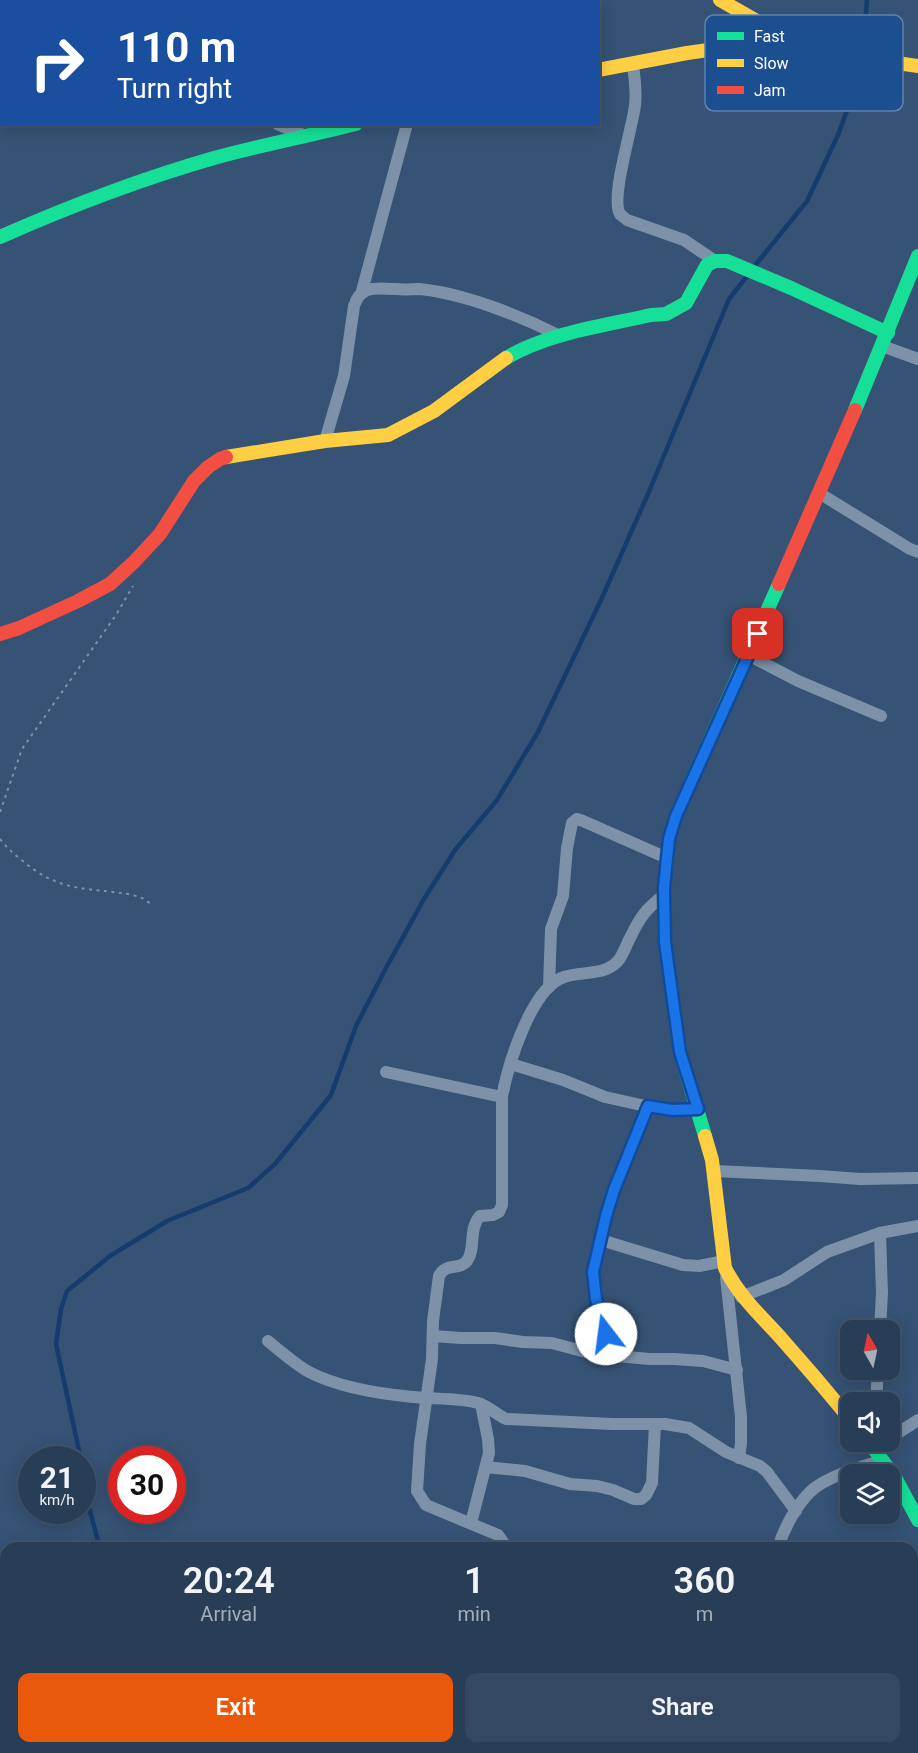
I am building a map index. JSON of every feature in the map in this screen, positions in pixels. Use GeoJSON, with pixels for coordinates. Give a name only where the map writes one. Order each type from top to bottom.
{"type":"FeatureCollection","features":[{"type":"Feature","properties":{"kind":"main road"},"geometry":{"type":"LineString","coordinates":[[720,0],[747,15]]}},
{"type":"Feature","properties":{"kind":"main road"},"geometry":{"type":"LineString","coordinates":[[600,70],[705,51]]}},
{"type":"Feature","properties":{"kind":"main road"},"geometry":{"type":"LineString","coordinates":[[903,64],[918,66]]}},
{"type":"Feature","properties":{"kind":"main road"},"geometry":{"type":"LineString","coordinates":[[0,237],[65,209],[213,158],[348,126]]}},
{"type":"Feature","properties":{"kind":"main road"},"geometry":{"type":"LineString","coordinates":[[840,1407],[741,1297],[732,1284],[725,1265],[714,1171],[680,1052],[665,942],[664,895],[672,826],[819,493],[888,333],[918,256]]}},
{"type":"Feature","properties":{"kind":"main road"},"geometry":{"type":"LineString","coordinates":[[0,634],[78,601],[116,578],[160,534],[194,481],[220,459],[325,441],[388,435],[434,411],[502,361],[534,345],[560,336],[651,315],[666,314],[686,303],[707,265],[721,261],[791,288],[888,333]]}},
{"type":"Feature","properties":{"kind":"main road"},"geometry":{"type":"LineString","coordinates":[[879,1452],[918,1520]]}},
{"type":"Feature","properties":{"kind":"street"},"geometry":{"type":"LineString","coordinates":[[633,63],[636,95],[619,191],[620,214],[627,220],[684,240],[721,261]]}},
{"type":"Feature","properties":{"kind":"street"},"geometry":{"type":"LineString","coordinates":[[282,126],[305,136]]}},
{"type":"Feature","properties":{"kind":"street"},"geometry":{"type":"LineString","coordinates":[[325,441],[344,376],[354,306],[362,291],[406,126]]}},
{"type":"Feature","properties":{"kind":"street"},"geometry":{"type":"LineString","coordinates":[[362,291],[418,289],[448,294],[510,313],[560,336]]}},
{"type":"Feature","properties":{"kind":"street"},"geometry":{"type":"LineString","coordinates":[[882,346],[918,359]]}},
{"type":"Feature","properties":{"kind":"street"},"geometry":{"type":"LineString","coordinates":[[819,493],[918,552]]}},
{"type":"Feature","properties":{"kind":"street"},"geometry":{"type":"LineString","coordinates":[[748,656],[798,681],[882,716]]}},
{"type":"Feature","properties":{"kind":"street"},"geometry":{"type":"LineString","coordinates":[[549,987],[551,929],[562,897],[572,823],[577,819],[583,821],[667,858]]}},
{"type":"Feature","properties":{"kind":"street"},"geometry":{"type":"LineString","coordinates":[[503,1542],[498,1535],[426,1505],[417,1491],[416,1479],[432,1359],[433,1321],[439,1276],[441,1271],[462,1266],[467,1261],[470,1256],[476,1221],[480,1216],[499,1212],[502,1205],[502,1097],[511,1064],[534,1006],[549,987],[562,978],[608,969],[617,962],[642,915],[664,895]]}},
{"type":"Feature","properties":{"kind":"street"},"geometry":{"type":"LineString","coordinates":[[511,1064],[605,1096],[672,1110],[698,1109]]}},
{"type":"Feature","properties":{"kind":"street"},"geometry":{"type":"LineString","coordinates":[[386,1072],[502,1097]]}},
{"type":"Feature","properties":{"kind":"street"},"geometry":{"type":"LineString","coordinates":[[602,1353],[606,1334],[595,1293],[593,1272],[614,1190],[648,1106]]}},
{"type":"Feature","properties":{"kind":"street"},"geometry":{"type":"LineString","coordinates":[[714,1171],[860,1179],[918,1178]]}},
{"type":"Feature","properties":{"kind":"street"},"geometry":{"type":"LineString","coordinates":[[741,1297],[784,1280],[827,1252],[880,1233],[918,1226]]}},
{"type":"Feature","properties":{"kind":"street"},"geometry":{"type":"LineString","coordinates":[[880,1233],[881,1320]]}},
{"type":"Feature","properties":{"kind":"street"},"geometry":{"type":"LineString","coordinates":[[601,1240],[683,1264],[725,1265],[742,1431],[739,1458]]}},
{"type":"Feature","properties":{"kind":"street"},"geometry":{"type":"LineString","coordinates":[[433,1336],[552,1343],[649,1359],[704,1361],[737,1370]]}},
{"type":"Feature","properties":{"kind":"street"},"geometry":{"type":"LineString","coordinates":[[268,1341],[309,1372],[330,1380],[379,1392],[469,1401],[481,1404],[506,1419],[656,1424],[689,1428],[726,1452],[760,1466],[796,1511]]}},
{"type":"Feature","properties":{"kind":"street"},"geometry":{"type":"LineString","coordinates":[[471,1523],[489,1453],[481,1404]]}},
{"type":"Feature","properties":{"kind":"street"},"geometry":{"type":"LineString","coordinates":[[900,1432],[918,1420]]}},
{"type":"Feature","properties":{"kind":"street"},"geometry":{"type":"LineString","coordinates":[[486,1467],[525,1471],[570,1484],[614,1490],[634,1499],[641,1499],[646,1495],[652,1483],[656,1424]]}},
{"type":"Feature","properties":{"kind":"street"},"geometry":{"type":"LineString","coordinates":[[781,1542],[789,1522],[811,1491],[858,1468],[870,1452]]}},
{"type":"Feature","properties":{"kind":"path"},"geometry":{"type":"LineString","coordinates":[[0,812],[22,748],[116,615],[137,579]]}},
{"type":"Feature","properties":{"kind":"path"},"geometry":{"type":"LineString","coordinates":[[0,840],[34,871],[57,883],[133,895],[151,904]]}},
{"type":"Feature","properties":{"kind":"waterway"},"geometry":{"type":"LineString","coordinates":[[866,15],[867,0]]}},
{"type":"Feature","properties":{"kind":"waterway"},"geometry":{"type":"LineString","coordinates":[[753,268],[807,201],[847,111]]}},
{"type":"Feature","properties":{"kind":"waterway"},"geometry":{"type":"LineString","coordinates":[[78,1446],[56,1344],[61,1309],[67,1291],[110,1256],[167,1221],[248,1188],[275,1164],[331,1095],[356,1026],[424,899],[455,850],[497,800],[538,732],[601,600],[648,494],[729,299],[748,275]]}},
{"type":"Feature","properties":{"kind":"waterway"},"geometry":{"type":"LineString","coordinates":[[93,1524],[98,1542]]}},
{"type":"Feature","properties":{"kind":"traffic: fast"},"geometry":{"type":"LineString","coordinates":[[0,237],[106,194],[187,166],[347,126]]}},
{"type":"Feature","properties":{"kind":"traffic: fast"},"geometry":{"type":"LineString","coordinates":[[855,410],[918,256]]}},
{"type":"Feature","properties":{"kind":"traffic: fast"},"geometry":{"type":"LineString","coordinates":[[506,358],[522,349],[558,336],[651,315],[666,314],[686,303],[707,265],[715,261],[727,261],[888,333]]}},
{"type":"Feature","properties":{"kind":"traffic: fast"},"geometry":{"type":"LineString","coordinates":[[705,1136],[680,1052],[665,942],[664,888],[669,839],[676,816],[779,584]]}},
{"type":"Feature","properties":{"kind":"traffic: fast"},"geometry":{"type":"LineString","coordinates":[[876,1452],[896,1479],[918,1520]]}},
{"type":"Feature","properties":{"kind":"traffic: slow"},"geometry":{"type":"LineString","coordinates":[[720,0],[746,15]]}},
{"type":"Feature","properties":{"kind":"traffic: slow"},"geometry":{"type":"LineString","coordinates":[[600,70],[705,50]]}},
{"type":"Feature","properties":{"kind":"traffic: slow"},"geometry":{"type":"LineString","coordinates":[[903,64],[918,66]]}},
{"type":"Feature","properties":{"kind":"traffic: slow"},"geometry":{"type":"LineString","coordinates":[[226,457],[325,441],[388,435],[434,411],[506,358]]}},
{"type":"Feature","properties":{"kind":"traffic: slow"},"geometry":{"type":"LineString","coordinates":[[705,1136],[712,1160],[725,1268],[743,1296],[840,1407]]}},
{"type":"Feature","properties":{"kind":"traffic: jam"},"geometry":{"type":"LineString","coordinates":[[779,584],[855,410]]}},
{"type":"Feature","properties":{"kind":"traffic: jam"},"geometry":{"type":"LineString","coordinates":[[0,634],[19,628],[110,584],[160,534],[194,481],[208,467],[226,457]]}},
{"type":"Feature","properties":{"kind":"route"},"geometry":{"type":"LineString","coordinates":[[606,1334],[596,1299],[593,1272],[614,1190],[648,1106],[672,1110],[698,1109],[680,1052],[669,980],[665,942],[664,888],[669,839],[672,826],[691,782],[758,634]]}}]}
